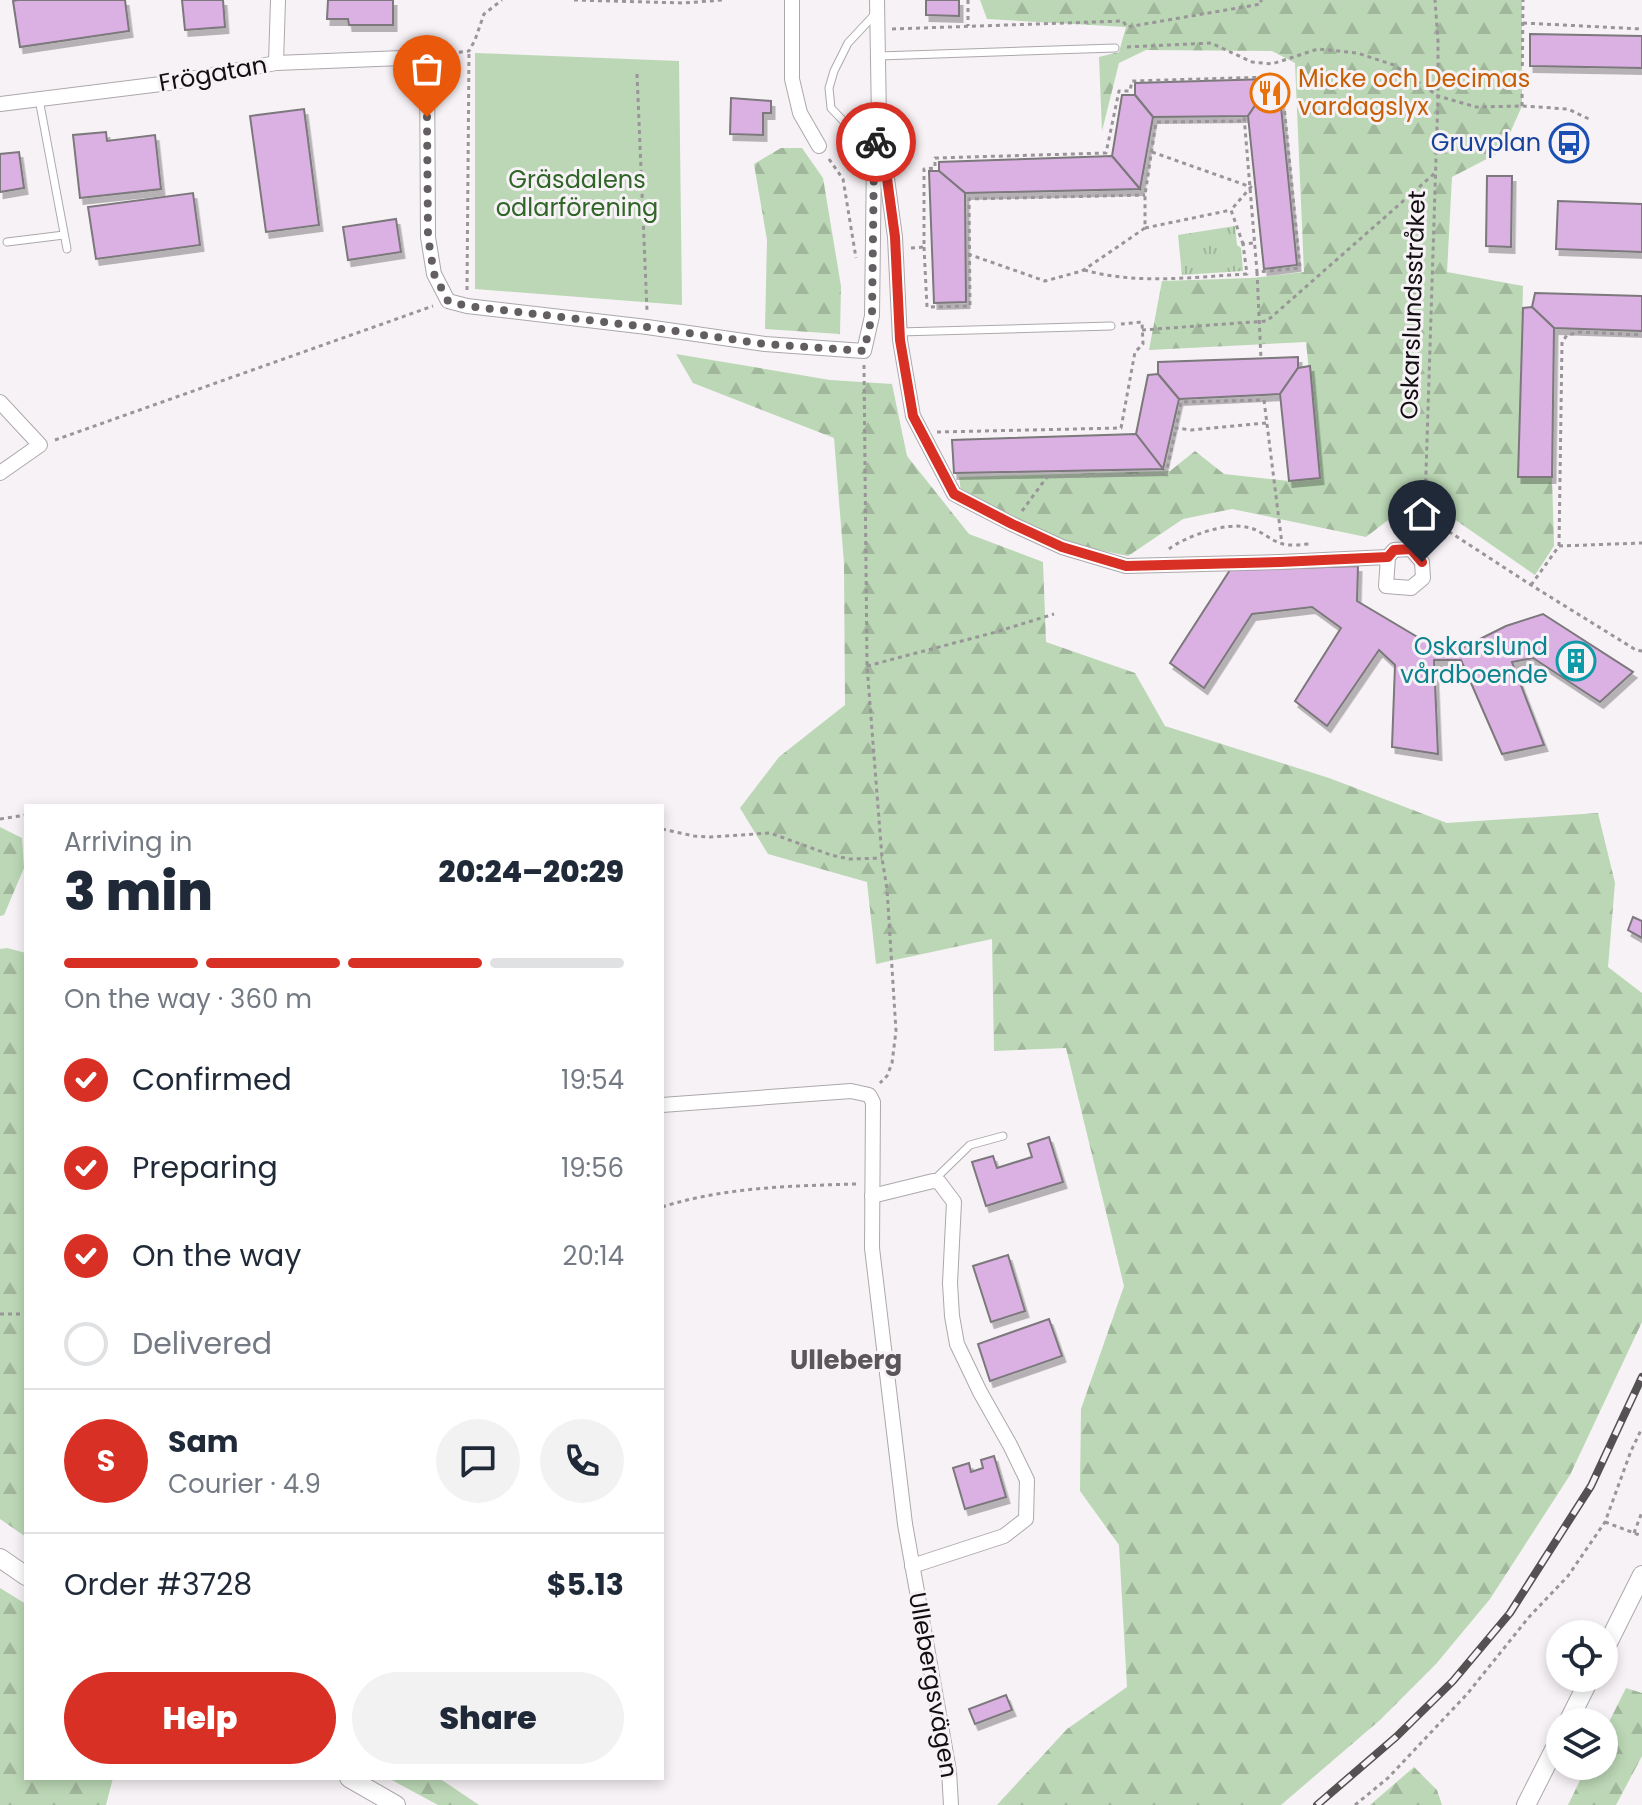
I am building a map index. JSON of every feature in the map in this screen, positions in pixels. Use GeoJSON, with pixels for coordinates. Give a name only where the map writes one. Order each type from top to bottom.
{"type":"FeatureCollection","features":[{"type":"Feature","properties":{"kind":"main road"},"geometry":{"type":"LineString","coordinates":[[0,1558],[24,1575]]}},
{"type":"Feature","properties":{"kind":"main road"},"geometry":{"type":"LineString","coordinates":[[1618,1625],[1640,1584]]}},
{"type":"Feature","properties":{"kind":"main road"},"geometry":{"type":"LineString","coordinates":[[1526,1805],[1546,1766]]}},
{"type":"Feature","properties":{"kind":"main road"},"geometry":{"type":"LineString","coordinates":[[352,1780],[396,1805]]}},
{"type":"Feature","properties":{"kind":"street"},"geometry":{"type":"LineString","coordinates":[[276,63],[278,0]]}},
{"type":"Feature","properties":{"kind":"street"},"geometry":{"type":"LineString","coordinates":[[792,0],[792,79],[800,113],[819,146]]}},
{"type":"Feature","properties":{"kind":"street"},"geometry":{"type":"LineString","coordinates":[[877,6],[879,120],[895,249],[899,332],[913,416],[954,494],[1062,547],[1126,566],[1388,557]]}},
{"type":"Feature","properties":{"kind":"street"},"geometry":{"type":"LineString","coordinates":[[427,57],[428,237],[434,274],[448,301],[467,306],[765,344],[864,351],[872,316],[874,158],[879,120]]}},
{"type":"Feature","properties":{"kind":"street","name":"Frögatan"},"geometry":{"type":"LineString","coordinates":[[0,104],[169,83],[276,63],[427,57]]}},
{"type":"Feature","properties":{"kind":"street"},"geometry":{"type":"LineString","coordinates":[[0,402],[40,445],[0,473]]}},
{"type":"Feature","properties":{"kind":"street"},"geometry":{"type":"LineString","coordinates":[[664,1105],[851,1091],[869,1095]]}},
{"type":"Feature","properties":{"kind":"street","name":"Ullebergsvägen"},"geometry":{"type":"LineString","coordinates":[[869,1095],[873,1102],[872,1248],[905,1524],[949,1771],[951,1805]]}},
{"type":"Feature","properties":{"kind":"street"},"geometry":{"type":"LineString","coordinates":[[872,1190],[933,1181]]}},
{"type":"Feature","properties":{"kind":"street","name":"Ullebergsvägen"},"geometry":{"type":"LineString","coordinates":[[912,1566],[1004,1536],[1026,1519],[1027,1480],[957,1344],[950,1283],[954,1202],[939,1182],[933,1181]]}},
{"type":"Feature","properties":{"kind":"lane"},"geometry":{"type":"LineString","coordinates":[[877,6],[848,43],[829,88],[831,108],[850,128],[868,128],[879,120]]}},
{"type":"Feature","properties":{"kind":"lane"},"geometry":{"type":"LineString","coordinates":[[879,56],[1115,48]]}},
{"type":"Feature","properties":{"kind":"lane"},"geometry":{"type":"LineString","coordinates":[[39,99],[67,249]]}},
{"type":"Feature","properties":{"kind":"lane"},"geometry":{"type":"LineString","coordinates":[[7,242],[64,235]]}},
{"type":"Feature","properties":{"kind":"lane"},"geometry":{"type":"LineString","coordinates":[[899,332],[1111,326]]}},
{"type":"Feature","properties":{"kind":"lane"},"geometry":{"type":"LineString","coordinates":[[933,1181],[970,1145],[1003,1136]]}},
{"type":"Feature","properties":{"kind":"path"},"geometry":{"type":"LineString","coordinates":[[467,306],[469,51],[484,14],[502,0]]}},
{"type":"Feature","properties":{"kind":"path"},"geometry":{"type":"LineString","coordinates":[[574,0],[684,3],[722,0]]}},
{"type":"Feature","properties":{"kind":"path"},"geometry":{"type":"LineString","coordinates":[[968,0],[968,26]]}},
{"type":"Feature","properties":{"kind":"path"},"geometry":{"type":"LineString","coordinates":[[888,29],[1123,21],[1127,27],[1261,4],[1261,0]]}},
{"type":"Feature","properties":{"kind":"path","name":"Oskarslundsstråket"},"geometry":{"type":"LineString","coordinates":[[1422,514],[1438,96],[1435,0]]}},
{"type":"Feature","properties":{"kind":"path"},"geometry":{"type":"LineString","coordinates":[[1522,106],[1523,0]]}},
{"type":"Feature","properties":{"kind":"path"},"geometry":{"type":"LineString","coordinates":[[1523,23],[1642,29]]}},
{"type":"Feature","properties":{"kind":"path"},"geometry":{"type":"LineString","coordinates":[[1115,48],[1211,43],[1252,62],[1272,64],[1318,49],[1357,53],[1394,65],[1438,96],[1476,107],[1568,109],[1589,119]]}},
{"type":"Feature","properties":{"kind":"path"},"geometry":{"type":"LineString","coordinates":[[427,57],[469,51]]}},
{"type":"Feature","properties":{"kind":"path"},"geometry":{"type":"LineString","coordinates":[[637,74],[647,327]]}},
{"type":"Feature","properties":{"kind":"path"},"geometry":{"type":"LineString","coordinates":[[1145,195],[969,199],[970,306],[927,307],[924,169],[935,168],[935,158],[1106,153],[1119,91],[1130,91],[1132,81],[1270,77],[1270,85],[1282,85],[1300,268],[1257,272]]}},
{"type":"Feature","properties":{"kind":"path"},"geometry":{"type":"LineString","coordinates":[[1145,228],[1145,195],[1156,122],[1244,118],[1261,359]]}},
{"type":"Feature","properties":{"kind":"path"},"geometry":{"type":"LineString","coordinates":[[819,146],[843,179],[857,264]]}},
{"type":"Feature","properties":{"kind":"path"},"geometry":{"type":"LineString","coordinates":[[1152,152],[1251,187]]}},
{"type":"Feature","properties":{"kind":"path"},"geometry":{"type":"LineString","coordinates":[[1142,330],[1267,321],[1435,173]]}},
{"type":"Feature","properties":{"kind":"path"},"geometry":{"type":"LineString","coordinates":[[968,254],[1045,281],[1084,270],[1145,228],[1231,210],[1251,187]]}},
{"type":"Feature","properties":{"kind":"path"},"geometry":{"type":"LineString","coordinates":[[1084,270],[1152,280],[1247,274],[1243,244],[1231,210]]}},
{"type":"Feature","properties":{"kind":"path"},"geometry":{"type":"LineString","coordinates":[[1243,244],[1255,242]]}},
{"type":"Feature","properties":{"kind":"path"},"geometry":{"type":"LineString","coordinates":[[895,249],[924,247]]}},
{"type":"Feature","properties":{"kind":"path"},"geometry":{"type":"LineString","coordinates":[[40,445],[448,301]]}},
{"type":"Feature","properties":{"kind":"path"},"geometry":{"type":"LineString","coordinates":[[921,432],[1121,428],[1135,352],[1143,344],[1142,322],[1111,326]]}},
{"type":"Feature","properties":{"kind":"path"},"geometry":{"type":"LineString","coordinates":[[1531,585],[1559,546],[1562,342],[1567,335],[1581,332],[1642,335]]}},
{"type":"Feature","properties":{"kind":"path"},"geometry":{"type":"LineString","coordinates":[[864,351],[867,666],[895,1017],[892,1063],[887,1076],[869,1095]]}},
{"type":"Feature","properties":{"kind":"path"},"geometry":{"type":"LineString","coordinates":[[1012,524],[1047,477],[1166,474],[1181,402],[1263,398],[1282,544]]}},
{"type":"Feature","properties":{"kind":"path"},"geometry":{"type":"LineString","coordinates":[[1176,428],[1191,430],[1266,423]]}},
{"type":"Feature","properties":{"kind":"path"},"geometry":{"type":"LineString","coordinates":[[1397,533],[1422,514],[1531,585],[1642,651]]}},
{"type":"Feature","properties":{"kind":"path"},"geometry":{"type":"LineString","coordinates":[[1158,566],[1166,552],[1177,542],[1228,526],[1258,530],[1282,544],[1311,544]]}},
{"type":"Feature","properties":{"kind":"path"},"geometry":{"type":"LineString","coordinates":[[1559,546],[1642,543]]}},
{"type":"Feature","properties":{"kind":"path"},"geometry":{"type":"LineString","coordinates":[[867,666],[1054,614]]}},
{"type":"Feature","properties":{"kind":"path"},"geometry":{"type":"LineString","coordinates":[[0,819],[24,815]]}},
{"type":"Feature","properties":{"kind":"path"},"geometry":{"type":"LineString","coordinates":[[664,829],[710,837],[770,833],[831,855],[849,859],[882,858]]}},
{"type":"Feature","properties":{"kind":"path"},"geometry":{"type":"LineString","coordinates":[[664,1206],[694,1197],[801,1185],[872,1190]]}},
{"type":"Feature","properties":{"kind":"path"},"geometry":{"type":"LineString","coordinates":[[0,1314],[24,1314]]}},
{"type":"Feature","properties":{"kind":"path"},"geometry":{"type":"LineString","coordinates":[[1355,1805],[1388,1778],[1468,1693],[1529,1617],[1568,1576],[1605,1522],[1642,1428]]}},
{"type":"Feature","properties":{"kind":"path"},"geometry":{"type":"LineString","coordinates":[[1634,1533],[1642,1512]]}},
{"type":"Feature","properties":{"kind":"path"},"geometry":{"type":"LineString","coordinates":[[1605,1522],[1642,1536]]}},
{"type":"Feature","properties":{"kind":"green space"},"geometry":{"type":"Polygon","coordinates":[[[980,0],[1522,0],[1522,106],[1502,151],[1452,177],[1447,272],[1523,286],[1518,476],[1552,477],[1554,546],[1535,575],[1428,501],[1413,501],[1366,537],[1232,509],[1183,519],[1128,556],[1070,544],[961,492],[959,477],[1170,471],[1195,451],[1224,474],[1289,481],[1320,478],[1306,342],[1149,350],[1162,281],[1252,278],[1304,272],[1295,63],[1272,51],[1146,50],[1119,63],[1102,131],[1099,57],[1119,52],[1126,27],[987,19],[980,0]]]}},
{"type":"Feature","properties":{"kind":"green space","name":"Gräsdalens odlarförening"},"geometry":{"type":"Polygon","coordinates":[[[475,53],[679,61],[682,305],[475,289],[475,53]]]}},
{"type":"Feature","properties":{"kind":"green space"},"geometry":{"type":"Polygon","coordinates":[[[781,148],[802,148],[823,178],[841,286],[840,334],[765,329],[767,240],[754,164],[781,148]]]}},
{"type":"Feature","properties":{"kind":"green space"},"geometry":{"type":"Polygon","coordinates":[[[1235,226],[1243,271],[1182,275],[1178,235],[1235,226]]]}},
{"type":"Feature","properties":{"kind":"green space"},"geometry":{"type":"Polygon","coordinates":[[[676,354],[830,380],[892,384],[907,456],[969,534],[1043,562],[1046,642],[1135,673],[1165,726],[1329,778],[1447,823],[1598,813],[1615,883],[1608,967],[1642,993],[1642,1322],[1570,1475],[1490,1599],[1436,1664],[1380,1720],[1281,1805],[997,1805],[1067,1729],[1127,1687],[1119,1545],[1080,1491],[1081,1409],[1124,1286],[1066,1048],[994,1051],[992,939],[876,964],[867,882],[768,854],[740,808],[779,757],[845,705],[844,563],[834,438],[693,383],[676,354]]]}},
{"type":"Feature","properties":{"kind":"green space"},"geometry":{"type":"Polygon","coordinates":[[[0,827],[22,838],[24,868],[4,915],[0,916],[0,827]]]}},
{"type":"Feature","properties":{"kind":"green space"},"geometry":{"type":"Polygon","coordinates":[[[0,949],[24,952],[24,1536],[0,1519],[0,949]]]}},
{"type":"Feature","properties":{"kind":"green space"},"geometry":{"type":"Polygon","coordinates":[[[0,1588],[24,1603],[24,1780],[112,1780],[106,1805],[0,1805],[0,1588]]]}},
{"type":"Feature","properties":{"kind":"green space"},"geometry":{"type":"Polygon","coordinates":[[[1626,1688],[1642,1693],[1642,1756],[1616,1805],[1568,1805],[1580,1780],[1618,1780],[1616,1708],[1626,1688]]]}},
{"type":"Feature","properties":{"kind":"green space"},"geometry":{"type":"Polygon","coordinates":[[[1414,1767],[1437,1790],[1442,1805],[1370,1805],[1414,1767]]]}},
{"type":"Feature","properties":{"kind":"green space"},"geometry":{"type":"Polygon","coordinates":[[[392,1780],[442,1780],[479,1805],[438,1805],[392,1780]]]}},
{"type":"Feature","properties":{"kind":"building"},"geometry":{"type":"Polygon","coordinates":[[[125,0],[129,31],[20,47],[13,1],[125,0]]]}},
{"type":"Feature","properties":{"kind":"building"},"geometry":{"type":"Polygon","coordinates":[[[182,0],[223,0],[225,27],[185,30],[182,0]]]}},
{"type":"Feature","properties":{"kind":"building"},"geometry":{"type":"Polygon","coordinates":[[[328,0],[393,0],[393,25],[349,25],[348,19],[327,19],[328,0]]]}},
{"type":"Feature","properties":{"kind":"building"},"geometry":{"type":"Polygon","coordinates":[[[926,0],[959,0],[959,16],[926,15],[926,0]]]}},
{"type":"Feature","properties":{"kind":"building"},"geometry":{"type":"Polygon","coordinates":[[[1530,34],[1642,36],[1642,68],[1530,66],[1530,34]]]}},
{"type":"Feature","properties":{"kind":"building"},"geometry":{"type":"Polygon","coordinates":[[[1268,79],[1267,88],[1248,116],[1153,117],[1135,95],[1135,83],[1268,79]]]}},
{"type":"Feature","properties":{"kind":"building"},"geometry":{"type":"Polygon","coordinates":[[[1279,87],[1297,265],[1264,269],[1248,116],[1267,88],[1279,87]]]}},
{"type":"Feature","properties":{"kind":"building"},"geometry":{"type":"Polygon","coordinates":[[[1122,95],[1135,95],[1153,117],[1140,189],[1112,156],[1122,95]]]}},
{"type":"Feature","properties":{"kind":"building"},"geometry":{"type":"Polygon","coordinates":[[[731,98],[771,101],[771,113],[763,113],[763,135],[730,134],[731,98]]]}},
{"type":"Feature","properties":{"kind":"building"},"geometry":{"type":"Polygon","coordinates":[[[304,109],[319,225],[266,232],[250,116],[304,109]]]}},
{"type":"Feature","properties":{"kind":"building"},"geometry":{"type":"Polygon","coordinates":[[[106,132],[107,141],[155,135],[161,189],[80,198],[73,135],[106,132]]]}},
{"type":"Feature","properties":{"kind":"building"},"geometry":{"type":"Polygon","coordinates":[[[19,152],[24,188],[0,192],[0,154],[19,152]]]}},
{"type":"Feature","properties":{"kind":"building"},"geometry":{"type":"Polygon","coordinates":[[[1112,156],[1140,189],[965,193],[939,171],[939,162],[1112,156]]]}},
{"type":"Feature","properties":{"kind":"building"},"geometry":{"type":"Polygon","coordinates":[[[929,171],[939,171],[965,193],[966,302],[934,303],[929,171]]]}},
{"type":"Feature","properties":{"kind":"building"},"geometry":{"type":"Polygon","coordinates":[[[1487,176],[1512,176],[1511,247],[1486,246],[1487,176]]]}},
{"type":"Feature","properties":{"kind":"building"},"geometry":{"type":"Polygon","coordinates":[[[193,193],[200,245],[96,259],[88,207],[193,193]]]}},
{"type":"Feature","properties":{"kind":"building"},"geometry":{"type":"Polygon","coordinates":[[[1558,201],[1642,204],[1642,252],[1556,249],[1558,201]]]}},
{"type":"Feature","properties":{"kind":"building"},"geometry":{"type":"Polygon","coordinates":[[[396,219],[401,252],[348,260],[343,227],[396,219]]]}},
{"type":"Feature","properties":{"kind":"building"},"geometry":{"type":"Polygon","coordinates":[[[1535,293],[1642,296],[1642,331],[1554,328],[1532,307],[1535,293]]]}},
{"type":"Feature","properties":{"kind":"building"},"geometry":{"type":"Polygon","coordinates":[[[1532,307],[1554,328],[1552,477],[1518,477],[1523,308],[1532,307]]]}},
{"type":"Feature","properties":{"kind":"building"},"geometry":{"type":"Polygon","coordinates":[[[1298,357],[1298,368],[1280,394],[1179,399],[1158,374],[1158,362],[1298,357]]]}},
{"type":"Feature","properties":{"kind":"building"},"geometry":{"type":"Polygon","coordinates":[[[1310,366],[1320,478],[1289,481],[1280,394],[1298,368],[1310,366]]]}},
{"type":"Feature","properties":{"kind":"building"},"geometry":{"type":"Polygon","coordinates":[[[1158,374],[1179,399],[1163,469],[1136,434],[1148,375],[1158,374]]]}},
{"type":"Feature","properties":{"kind":"building"},"geometry":{"type":"Polygon","coordinates":[[[1136,434],[1163,469],[954,473],[952,440],[1136,434]]]}},
{"type":"Feature","properties":{"kind":"building","name":"Oskarslund vårdboende"},"geometry":{"type":"Polygon","coordinates":[[[1358,566],[1357,601],[1436,648],[1464,647],[1506,626],[1543,614],[1633,672],[1600,702],[1533,658],[1512,662],[1544,745],[1502,754],[1461,660],[1434,660],[1438,754],[1392,747],[1395,665],[1379,650],[1327,726],[1295,701],[1341,628],[1312,607],[1252,614],[1204,688],[1170,663],[1230,570],[1358,566]]]}},
{"type":"Feature","properties":{"kind":"building"},"geometry":{"type":"Polygon","coordinates":[[[1633,917],[1642,921],[1642,938],[1628,930],[1633,917]]]}},
{"type":"Feature","properties":{"kind":"building"},"geometry":{"type":"Polygon","coordinates":[[[1049,1137],[1063,1182],[986,1206],[972,1162],[993,1156],[997,1168],[1032,1157],[1028,1144],[1049,1137]]]}},
{"type":"Feature","properties":{"kind":"building"},"geometry":{"type":"Polygon","coordinates":[[[1008,1255],[1025,1311],[991,1322],[973,1266],[1008,1255]]]}},
{"type":"Feature","properties":{"kind":"building"},"geometry":{"type":"Polygon","coordinates":[[[1049,1319],[1062,1356],[990,1381],[978,1344],[1049,1319]]]}},
{"type":"Feature","properties":{"kind":"building"},"geometry":{"type":"Polygon","coordinates":[[[994,1456],[1006,1497],[965,1509],[953,1468],[969,1463],[971,1472],[983,1468],[981,1460],[994,1456]]]}},
{"type":"Feature","properties":{"kind":"building"},"geometry":{"type":"Polygon","coordinates":[[[1006,1695],[1012,1710],[975,1724],[969,1709],[1006,1695]]]}},
{"type":"Feature","properties":{"kind":"railway"},"geometry":{"type":"LineString","coordinates":[[1317,1805],[1396,1737],[1453,1681],[1510,1613],[1591,1486],[1642,1377]]}},
{"type":"Feature","properties":{"kind":"way so far"},"geometry":{"type":"LineString","coordinates":[[427,117],[428,237],[434,274],[448,301],[467,306],[765,344],[864,351],[872,316],[876,142]]}},
{"type":"Feature","properties":{"kind":"place","name":"Micke och Decimas vardagslyx"},"geometry":{"type":"Point","coordinates":[1270,93]}},
{"type":"Feature","properties":{"kind":"place","name":"Gruvplan"},"geometry":{"type":"Point","coordinates":[1569,143]}},
{"type":"Feature","properties":{"kind":"place","name":"Oskarslund vårdboende"},"geometry":{"type":"Point","coordinates":[1576,661]}},
{"type":"Feature","properties":{"kind":"district","name":"Ulleberg"},"geometry":{"type":"Point","coordinates":[846,1360]}},
{"type":"Feature","properties":{"kind":"route"},"geometry":{"type":"LineString","coordinates":[[876,142],[879,120],[895,237],[900,340],[913,416],[954,494],[1062,547],[1126,566],[1388,557],[1394,550],[1411,549],[1422,562]]}}]}
